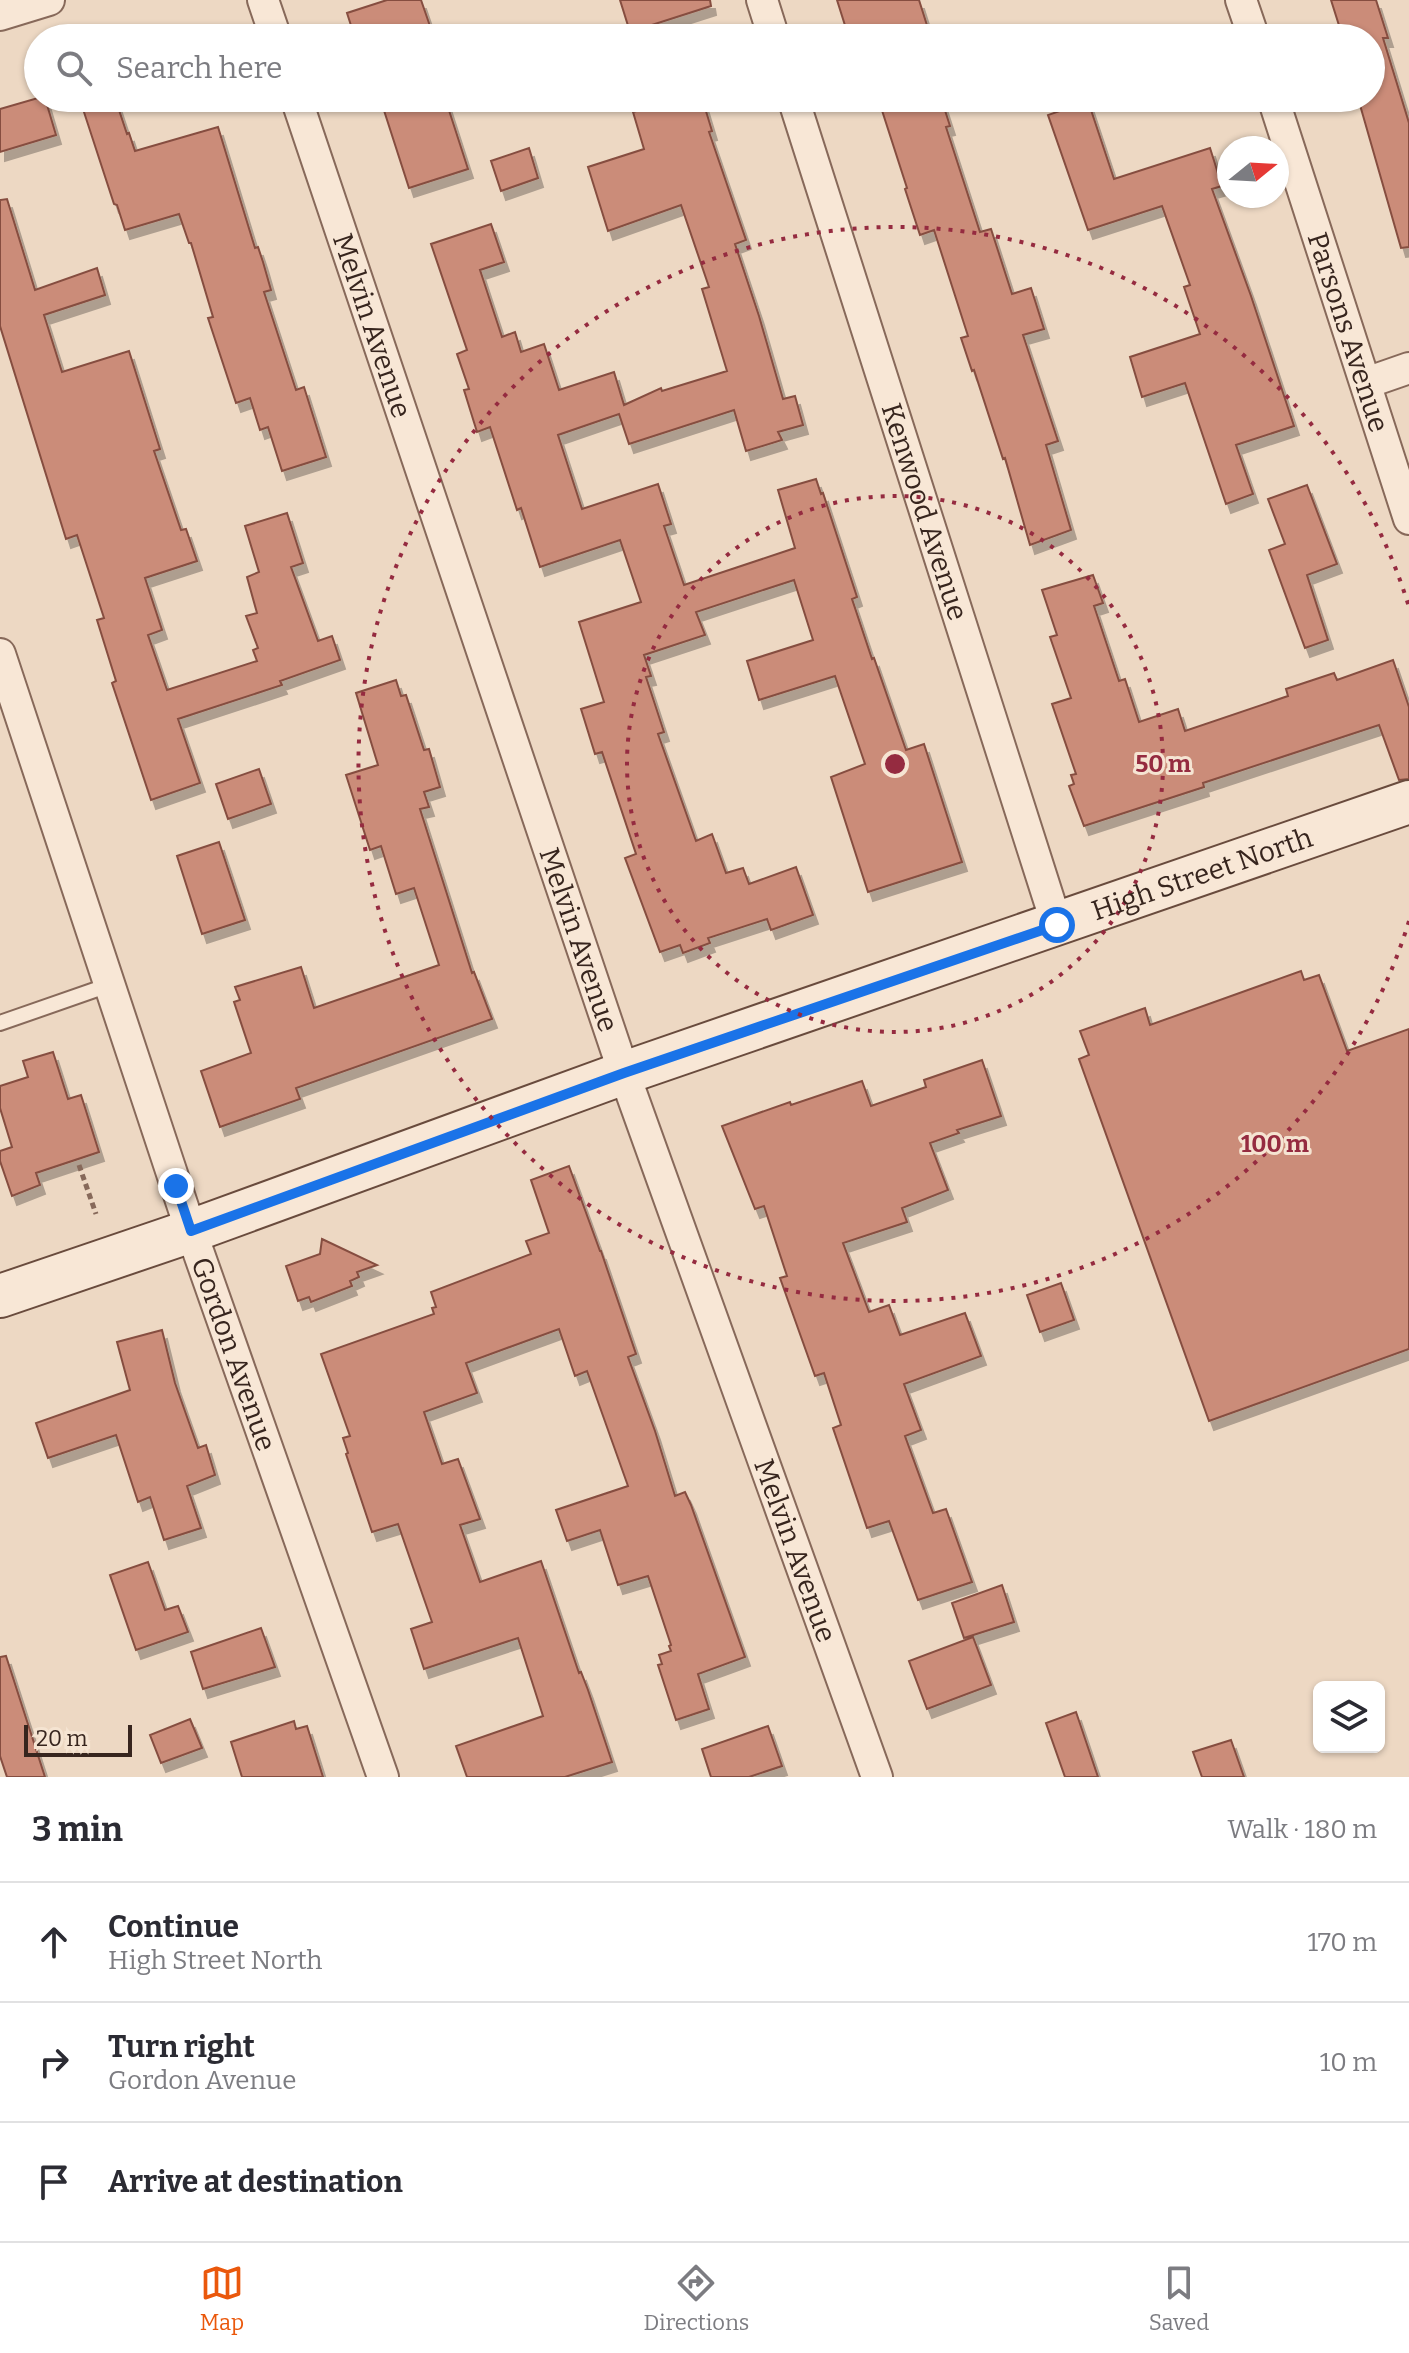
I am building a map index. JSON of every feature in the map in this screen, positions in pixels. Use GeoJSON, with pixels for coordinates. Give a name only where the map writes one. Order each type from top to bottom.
{"type":"FeatureCollection","features":[{"type":"Feature","properties":{"kind":"street"},"geometry":{"type":"LineString","coordinates":[[0,15],[49,0]]}},
{"type":"Feature","properties":{"kind":"street"},"geometry":{"type":"LineString","coordinates":[[263,0],[271,24]]}},
{"type":"Feature","properties":{"kind":"street"},"geometry":{"type":"LineString","coordinates":[[762,0],[770,24]]}},
{"type":"Feature","properties":{"kind":"street"},"geometry":{"type":"LineString","coordinates":[[1241,0],[1249,24]]}},
{"type":"Feature","properties":{"kind":"street","name":"Melvin Avenue"},"geometry":{"type":"LineString","coordinates":[[301,112],[624,1073],[877,1777]]}},
{"type":"Feature","properties":{"kind":"street","name":"Kenwood Avenue"},"geometry":{"type":"LineString","coordinates":[[797,112],[1057,925]]}},
{"type":"Feature","properties":{"kind":"street","name":"Parsons Avenue"},"geometry":{"type":"LineString","coordinates":[[1278,112],[1409,519]]}},
{"type":"Feature","properties":{"kind":"street"},"geometry":{"type":"LineString","coordinates":[[1366,383],[1409,368]]}},
{"type":"Feature","properties":{"kind":"street","name":"Gordon Avenue"},"geometry":{"type":"LineString","coordinates":[[0,654],[191,1231],[383,1777]]}},
{"type":"Feature","properties":{"kind":"street","name":"High Street North"},"geometry":{"type":"LineString","coordinates":[[0,1296],[191,1231],[624,1073],[1409,802]]}},
{"type":"Feature","properties":{"kind":"lane"},"geometry":{"type":"LineString","coordinates":[[0,1023],[109,985]]}},
{"type":"Feature","properties":{"kind":"path"},"geometry":{"type":"LineString","coordinates":[[79,1165],[96,1214]]}},
{"type":"Feature","properties":{"kind":"building"},"geometry":{"type":"Polygon","coordinates":[[[387,0],[421,0],[429,24],[351,24],[347,13],[387,0]]]}},
{"type":"Feature","properties":{"kind":"building"},"geometry":{"type":"Polygon","coordinates":[[[620,0],[710,0],[711,6],[655,24],[628,24],[620,0]]]}},
{"type":"Feature","properties":{"kind":"building"},"geometry":{"type":"Polygon","coordinates":[[[837,0],[919,0],[927,24],[845,24],[837,0]]]}},
{"type":"Feature","properties":{"kind":"building"},"geometry":{"type":"Polygon","coordinates":[[[1331,0],[1376,0],[1384,24],[1339,24],[1331,0]]]}},
{"type":"Feature","properties":{"kind":"building"},"geometry":{"type":"Polygon","coordinates":[[[1385,45],[1409,123],[1409,247],[1401,248],[1362,112],[1385,112],[1385,45]]]}},
{"type":"Feature","properties":{"kind":"building"},"geometry":{"type":"Polygon","coordinates":[[[24,102],[24,112],[49,112],[56,135],[0,152],[0,109],[24,102]]]}},
{"type":"Feature","properties":{"kind":"building"},"geometry":{"type":"Polygon","coordinates":[[[84,112],[120,112],[135,151],[218,127],[255,248],[258,247],[263,262],[271,290],[264,292],[296,390],[304,387],[326,457],[282,471],[268,427],[260,430],[250,398],[236,403],[208,318],[213,317],[191,243],[179,214],[125,230],[84,112]]]}},
{"type":"Feature","properties":{"kind":"building"},"geometry":{"type":"Polygon","coordinates":[[[385,112],[450,112],[468,169],[409,188],[385,112]]]}},
{"type":"Feature","properties":{"kind":"building"},"geometry":{"type":"Polygon","coordinates":[[[633,112],[706,112],[712,131],[709,132],[746,240],[735,244],[783,399],[795,396],[803,425],[778,432],[782,440],[746,451],[734,410],[629,444],[619,414],[558,435],[582,509],[658,484],[671,524],[664,526],[684,585],[795,548],[778,490],[816,479],[857,597],[852,599],[906,750],[924,744],[962,862],[868,892],[831,777],[865,764],[835,676],[759,700],[747,661],[813,640],[794,580],[696,612],[705,635],[644,655],[651,676],[646,677],[664,732],[658,734],[696,841],[712,834],[726,873],[743,868],[749,884],[796,867],[813,915],[771,930],[767,919],[708,938],[710,943],[683,953],[680,945],[660,952],[625,858],[636,854],[602,752],[595,754],[581,709],[604,702],[579,622],[641,602],[620,540],[540,567],[521,508],[517,510],[490,427],[477,432],[464,390],[469,389],[457,354],[467,350],[431,244],[491,224],[504,262],[480,270],[502,337],[515,332],[521,352],[544,344],[559,390],[614,372],[624,405],[661,388],[662,391],[727,371],[702,289],[709,287],[681,205],[608,231],[588,167],[644,149],[633,112]]]}},
{"type":"Feature","properties":{"kind":"building"},"geometry":{"type":"Polygon","coordinates":[[[883,112],[946,112],[950,126],[946,127],[980,232],[991,229],[1012,294],[1031,288],[1044,329],[1023,335],[1058,441],[1046,445],[1071,530],[1030,545],[1005,458],[961,338],[968,336],[934,230],[920,235],[883,112]]]}},
{"type":"Feature","properties":{"kind":"building"},"geometry":{"type":"Polygon","coordinates":[[[1057,112],[1092,112],[1114,179],[1210,148],[1217,170],[1217,188],[1212,189],[1217,208],[1251,296],[1294,426],[1236,445],[1253,494],[1226,504],[1185,383],[1142,397],[1130,357],[1200,334],[1184,287],[1190,285],[1162,206],[1088,230],[1048,115],[1057,112]]]}},
{"type":"Feature","properties":{"kind":"building"},"geometry":{"type":"Polygon","coordinates":[[[529,148],[538,178],[501,191],[491,161],[529,148]]]}},
{"type":"Feature","properties":{"kind":"building"},"geometry":{"type":"Polygon","coordinates":[[[7,199],[35,290],[97,268],[105,295],[44,315],[62,372],[129,351],[160,449],[154,451],[181,530],[186,529],[197,561],[145,578],[162,630],[148,635],[167,690],[257,661],[253,650],[258,648],[246,616],[257,613],[247,577],[259,572],[245,526],[287,513],[303,563],[291,567],[318,641],[332,636],[340,660],[280,681],[282,685],[178,719],[200,783],[151,800],[112,683],[116,681],[97,620],[104,618],[77,535],[66,539],[0,326],[0,200],[7,199]]]}},
{"type":"Feature","properties":{"kind":"building"},"geometry":{"type":"Polygon","coordinates":[[[1307,485],[1337,564],[1307,575],[1328,640],[1305,648],[1269,550],[1285,544],[1268,499],[1307,485]]]}},
{"type":"Feature","properties":{"kind":"building"},"geometry":{"type":"Polygon","coordinates":[[[1093,575],[1103,603],[1094,606],[1119,681],[1125,679],[1139,722],[1178,709],[1185,731],[1288,696],[1286,689],[1334,673],[1337,680],[1393,660],[1409,707],[1409,779],[1399,780],[1379,725],[1084,826],[1069,786],[1074,784],[1071,775],[1076,774],[1052,704],[1071,698],[1050,637],[1057,635],[1042,590],[1093,575]]]}},
{"type":"Feature","properties":{"kind":"building"},"geometry":{"type":"Polygon","coordinates":[[[396,680],[401,696],[406,695],[424,750],[429,749],[440,787],[424,792],[429,807],[420,809],[472,973],[492,1019],[296,1088],[300,1099],[220,1127],[201,1071],[251,1053],[234,1002],[240,1000],[235,987],[301,967],[314,1008],[439,965],[414,888],[396,894],[381,846],[370,850],[346,775],[378,765],[356,693],[396,680]]]}},
{"type":"Feature","properties":{"kind":"building"},"geometry":{"type":"Polygon","coordinates":[[[259,769],[271,804],[228,819],[216,784],[259,769]]]}},
{"type":"Feature","properties":{"kind":"building"},"geometry":{"type":"Polygon","coordinates":[[[219,842],[245,920],[202,934],[177,856],[219,842]]]}},
{"type":"Feature","properties":{"kind":"building"},"geometry":{"type":"Polygon","coordinates":[[[1301,971],[1304,980],[1319,975],[1347,1051],[1409,1029],[1409,1349],[1209,1421],[1079,1059],[1089,1055],[1080,1031],[1145,1008],[1150,1025],[1301,971]]]}},
{"type":"Feature","properties":{"kind":"building"},"geometry":{"type":"Polygon","coordinates":[[[53,1052],[68,1099],[81,1095],[99,1152],[36,1173],[40,1185],[12,1196],[0,1161],[0,1151],[12,1147],[0,1108],[0,1086],[28,1077],[23,1061],[53,1052]]]}},
{"type":"Feature","properties":{"kind":"building"},"geometry":{"type":"Polygon","coordinates":[[[982,1060],[1001,1116],[957,1130],[959,1133],[930,1143],[948,1190],[902,1208],[907,1222],[843,1243],[869,1312],[889,1305],[900,1335],[965,1313],[981,1356],[904,1384],[921,1430],[905,1436],[933,1513],[946,1509],[972,1582],[918,1600],[889,1521],[867,1528],[833,1428],[841,1425],[824,1373],[815,1376],[780,1278],[787,1276],[764,1206],[755,1209],[722,1126],[862,1081],[871,1106],[926,1087],[924,1080],[982,1060]]]}},
{"type":"Feature","properties":{"kind":"building"},"geometry":{"type":"Polygon","coordinates":[[[569,1166],[636,1354],[628,1357],[675,1496],[685,1492],[691,1505],[745,1657],[698,1674],[709,1709],[676,1720],[658,1665],[662,1664],[659,1655],[671,1651],[671,1645],[648,1576],[618,1585],[600,1530],[567,1541],[556,1510],[628,1486],[587,1371],[575,1376],[559,1329],[466,1363],[477,1393],[424,1412],[442,1464],[458,1459],[480,1519],[460,1525],[480,1582],[541,1561],[612,1762],[565,1777],[467,1777],[456,1746],[543,1716],[518,1638],[424,1669],[411,1629],[432,1622],[398,1524],[372,1532],[346,1454],[343,1438],[350,1436],[321,1354],[434,1314],[432,1308],[436,1307],[431,1292],[531,1254],[526,1241],[549,1233],[531,1180],[569,1166]]]}},
{"type":"Feature","properties":{"kind":"building"},"geometry":{"type":"Polygon","coordinates":[[[322,1239],[377,1265],[357,1272],[359,1277],[350,1281],[352,1286],[311,1302],[309,1297],[298,1301],[286,1266],[320,1254],[322,1239]]]}},
{"type":"Feature","properties":{"kind":"building"},"geometry":{"type":"Polygon","coordinates":[[[1061,1283],[1074,1320],[1040,1332],[1027,1295],[1061,1283]]]}},
{"type":"Feature","properties":{"kind":"building"},"geometry":{"type":"Polygon","coordinates":[[[162,1330],[175,1383],[198,1448],[206,1445],[215,1475],[187,1486],[201,1528],[164,1540],[150,1497],[138,1502],[116,1435],[48,1458],[36,1423],[130,1390],[117,1342],[162,1330]]]}},
{"type":"Feature","properties":{"kind":"building"},"geometry":{"type":"Polygon","coordinates":[[[148,1562],[165,1610],[178,1606],[188,1632],[136,1650],[110,1575],[148,1562]]]}},
{"type":"Feature","properties":{"kind":"building"},"geometry":{"type":"Polygon","coordinates":[[[1002,1585],[1014,1622],[964,1638],[952,1603],[1002,1585]]]}},
{"type":"Feature","properties":{"kind":"building"},"geometry":{"type":"Polygon","coordinates":[[[261,1628],[275,1667],[203,1689],[191,1652],[261,1628]]]}},
{"type":"Feature","properties":{"kind":"building"},"geometry":{"type":"Polygon","coordinates":[[[973,1637],[991,1685],[927,1709],[909,1661],[973,1637]]]}},
{"type":"Feature","properties":{"kind":"building"},"geometry":{"type":"Polygon","coordinates":[[[6,1656],[45,1777],[7,1777],[0,1756],[0,1657],[6,1656]]]}},
{"type":"Feature","properties":{"kind":"building"},"geometry":{"type":"Polygon","coordinates":[[[1076,1712],[1098,1777],[1065,1777],[1046,1723],[1076,1712]]]}},
{"type":"Feature","properties":{"kind":"building"},"geometry":{"type":"Polygon","coordinates":[[[190,1719],[202,1748],[161,1763],[150,1735],[190,1719]]]}},
{"type":"Feature","properties":{"kind":"building"},"geometry":{"type":"Polygon","coordinates":[[[294,1721],[296,1729],[307,1726],[323,1777],[242,1777],[231,1742],[294,1721]]]}},
{"type":"Feature","properties":{"kind":"building"},"geometry":{"type":"Polygon","coordinates":[[[768,1726],[782,1766],[749,1777],[711,1777],[702,1749],[768,1726]]]}},
{"type":"Feature","properties":{"kind":"building"},"geometry":{"type":"Polygon","coordinates":[[[1231,1740],[1244,1777],[1202,1777],[1193,1752],[1231,1740]]]}},
{"type":"Feature","properties":{"kind":"route"},"geometry":{"type":"LineString","coordinates":[[176,1186],[191,1231],[624,1073],[1057,925]]}}]}
